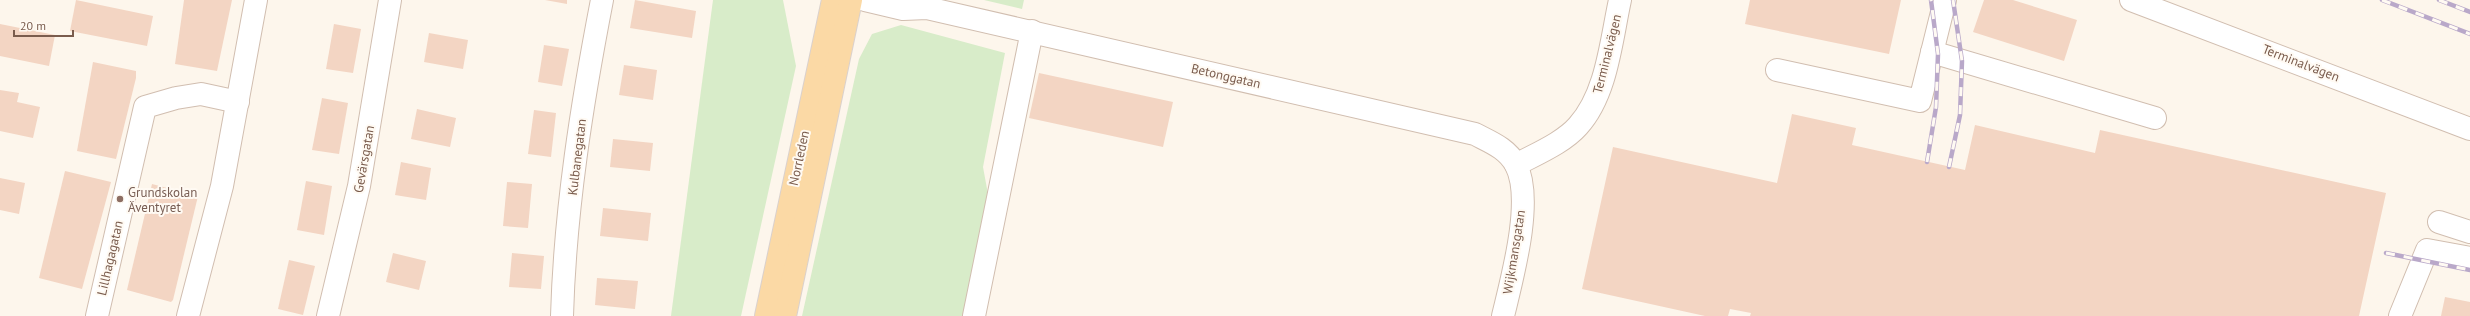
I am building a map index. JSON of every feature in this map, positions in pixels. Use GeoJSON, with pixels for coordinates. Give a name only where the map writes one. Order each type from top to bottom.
{"type":"FeatureCollection","features":[{"type":"Feature","properties":{"kind":"main road","name":"Norrleden"},"geometry":{"type":"LineString","coordinates":[[766,316],[833,0]]}},
{"type":"Feature","properties":{"kind":"main road","name":"Norrleden"},"geometry":{"type":"LineString","coordinates":[[785,316],[851,0]]}},
{"type":"Feature","properties":{"kind":"street"},"geometry":{"type":"LineString","coordinates":[[188,316],[222,186],[256,0]]}},
{"type":"Feature","properties":{"kind":"street","name":"Gevärsgatan"},"geometry":{"type":"LineString","coordinates":[[328,316],[359,186],[390,0]]}},
{"type":"Feature","properties":{"kind":"street","name":"Kulbanegatan"},"geometry":{"type":"LineString","coordinates":[[562,316],[574,174],[588,71],[602,0]]}},
{"type":"Feature","properties":{"kind":"street","name":"Betonggatan"},"geometry":{"type":"LineString","coordinates":[[866,0],[889,6]]}},
{"type":"Feature","properties":{"kind":"street","name":"Terminalvägen"},"geometry":{"type":"LineString","coordinates":[[1516,165],[1551,146],[1577,127],[1587,114],[1599,94],[1620,0]]}},
{"type":"Feature","properties":{"kind":"street"},"geometry":{"type":"LineString","coordinates":[[1777,70],[1920,101],[1945,0]]}},
{"type":"Feature","properties":{"kind":"street","name":"Terminalvägen"},"geometry":{"type":"LineString","coordinates":[[2131,0],[2470,129]]}},
{"type":"Feature","properties":{"kind":"street","name":"Betonggatan"},"geometry":{"type":"LineString","coordinates":[[843,38],[860,15],[872,10],[889,6],[919,4],[1475,134],[1500,147],[1516,165]]}},
{"type":"Feature","properties":{"kind":"street"},"geometry":{"type":"LineString","coordinates":[[974,316],[1032,31]]}},
{"type":"Feature","properties":{"kind":"street"},"geometry":{"type":"LineString","coordinates":[[1932,52],[2155,118]]}},
{"type":"Feature","properties":{"kind":"street","name":"Lillhagagatan"},"geometry":{"type":"LineString","coordinates":[[97,316],[145,107],[176,98],[201,94],[238,102]]}},
{"type":"Feature","properties":{"kind":"street","name":"Wijkmansgatan"},"geometry":{"type":"LineString","coordinates":[[1503,316],[1515,264],[1522,223],[1522,188],[1516,165]]}},
{"type":"Feature","properties":{"kind":"street"},"geometry":{"type":"LineString","coordinates":[[2439,222],[2470,232]]}},
{"type":"Feature","properties":{"kind":"street"},"geometry":{"type":"LineString","coordinates":[[2400,316],[2427,250],[2470,258]]}},
{"type":"Feature","properties":{"kind":"green space"},"geometry":{"type":"Polygon","coordinates":[[[713,0],[783,0],[796,66],[741,316],[671,316],[713,0]]]}},
{"type":"Feature","properties":{"kind":"green space"},"geometry":{"type":"Polygon","coordinates":[[[984,0],[1024,0],[1022,9],[984,0]]]}},
{"type":"Feature","properties":{"kind":"green space"},"geometry":{"type":"Polygon","coordinates":[[[901,25],[1005,53],[983,167],[990,205],[967,316],[802,316],[859,59],[872,34],[901,25]]]}},
{"type":"Feature","properties":{"kind":"building"},"geometry":{"type":"Polygon","coordinates":[[[76,0],[153,16],[147,46],[70,31],[76,0]]]}},
{"type":"Feature","properties":{"kind":"building"},"geometry":{"type":"Polygon","coordinates":[[[184,0],[232,0],[217,71],[175,64],[184,0]]]}},
{"type":"Feature","properties":{"kind":"building"},"geometry":{"type":"Polygon","coordinates":[[[545,0],[567,0],[567,4],[545,0]]]}},
{"type":"Feature","properties":{"kind":"building"},"geometry":{"type":"Polygon","coordinates":[[[635,0],[696,11],[692,38],[630,28],[635,0]]]}},
{"type":"Feature","properties":{"kind":"building"},"geometry":{"type":"Polygon","coordinates":[[[1750,0],[1901,0],[1889,54],[1745,24],[1750,0]]]}},
{"type":"Feature","properties":{"kind":"building"},"geometry":{"type":"Polygon","coordinates":[[[1984,0],[2013,0],[2077,20],[2064,61],[1973,32],[1984,0]]]}},
{"type":"Feature","properties":{"kind":"building"},"geometry":{"type":"Polygon","coordinates":[[[0,24],[55,35],[49,66],[0,56],[0,24]]]}},
{"type":"Feature","properties":{"kind":"building"},"geometry":{"type":"Polygon","coordinates":[[[334,24],[361,29],[353,73],[326,69],[334,24]]]}},
{"type":"Feature","properties":{"kind":"building"},"geometry":{"type":"Polygon","coordinates":[[[429,33],[468,40],[463,69],[424,62],[429,33]]]}},
{"type":"Feature","properties":{"kind":"building"},"geometry":{"type":"Polygon","coordinates":[[[544,45],[569,49],[562,86],[538,82],[544,45]]]}},
{"type":"Feature","properties":{"kind":"building"},"geometry":{"type":"Polygon","coordinates":[[[93,62],[136,71],[136,78],[116,159],[77,151],[93,62]]]}},
{"type":"Feature","properties":{"kind":"building"},"geometry":{"type":"Polygon","coordinates":[[[624,65],[657,70],[653,100],[619,95],[624,65]]]}},
{"type":"Feature","properties":{"kind":"building"},"geometry":{"type":"Polygon","coordinates":[[[1039,73],[1173,102],[1163,147],[1029,118],[1039,73]]]}},
{"type":"Feature","properties":{"kind":"building"},"geometry":{"type":"Polygon","coordinates":[[[0,90],[19,93],[17,102],[40,107],[33,138],[0,131],[0,90]]]}},
{"type":"Feature","properties":{"kind":"building"},"geometry":{"type":"Polygon","coordinates":[[[322,98],[348,103],[339,154],[312,150],[322,98]]]}},
{"type":"Feature","properties":{"kind":"building"},"geometry":{"type":"Polygon","coordinates":[[[417,109],[456,118],[450,147],[411,139],[417,109]]]}},
{"type":"Feature","properties":{"kind":"building"},"geometry":{"type":"Polygon","coordinates":[[[534,110],[556,113],[551,157],[528,154],[534,110]]]}},
{"type":"Feature","properties":{"kind":"building"},"geometry":{"type":"Polygon","coordinates":[[[1792,114],[1856,128],[1852,145],[1965,170],[1975,125],[2095,153],[2100,130],[2386,193],[2359,316],[1750,316],[1751,313],[1730,309],[1728,316],[1705,316],[1582,289],[1613,147],[1777,183],[1792,114]]]}},
{"type":"Feature","properties":{"kind":"building"},"geometry":{"type":"Polygon","coordinates":[[[613,139],[653,143],[650,171],[610,167],[613,139]]]}},
{"type":"Feature","properties":{"kind":"building"},"geometry":{"type":"Polygon","coordinates":[[[401,162],[431,168],[426,200],[395,195],[401,162]]]}},
{"type":"Feature","properties":{"kind":"building"},"geometry":{"type":"Polygon","coordinates":[[[65,171],[111,182],[82,289],[39,278],[65,171]]]}},
{"type":"Feature","properties":{"kind":"building"},"geometry":{"type":"Polygon","coordinates":[[[0,178],[25,183],[19,214],[0,210],[0,178]]]}},
{"type":"Feature","properties":{"kind":"building"},"geometry":{"type":"Polygon","coordinates":[[[306,181],[332,186],[324,235],[297,230],[306,181]]]}},
{"type":"Feature","properties":{"kind":"building"},"geometry":{"type":"Polygon","coordinates":[[[507,182],[532,184],[528,228],[503,226],[507,182]]]}},
{"type":"Feature","properties":{"kind":"building"},"geometry":{"type":"Polygon","coordinates":[[[152,184],[198,196],[173,300],[171,302],[127,290],[152,184]]]}},
{"type":"Feature","properties":{"kind":"building"},"geometry":{"type":"Polygon","coordinates":[[[603,208],[651,213],[648,241],[600,236],[603,208]]]}},
{"type":"Feature","properties":{"kind":"building"},"geometry":{"type":"Polygon","coordinates":[[[393,253],[426,261],[419,290],[386,282],[393,253]]]}},
{"type":"Feature","properties":{"kind":"building"},"geometry":{"type":"Polygon","coordinates":[[[512,253],[544,256],[541,289],[509,287],[512,253]]]}},
{"type":"Feature","properties":{"kind":"building"},"geometry":{"type":"Polygon","coordinates":[[[289,260],[315,266],[303,315],[278,309],[289,260]]]}},
{"type":"Feature","properties":{"kind":"building"},"geometry":{"type":"Polygon","coordinates":[[[597,278],[638,281],[635,309],[595,305],[597,278]]]}},
{"type":"Feature","properties":{"kind":"building"},"geometry":{"type":"Polygon","coordinates":[[[2445,297],[2470,302],[2470,316],[2441,316],[2445,297]]]}},
{"type":"Feature","properties":{"kind":"railway"},"geometry":{"type":"LineString","coordinates":[[1927,162],[1936,107],[1938,54],[1931,0]]}},
{"type":"Feature","properties":{"kind":"railway"},"geometry":{"type":"LineString","coordinates":[[1949,167],[1960,115],[1962,61],[1953,0]]}},
{"type":"Feature","properties":{"kind":"railway"},"geometry":{"type":"LineString","coordinates":[[2382,0],[2470,34]]}},
{"type":"Feature","properties":{"kind":"railway"},"geometry":{"type":"LineString","coordinates":[[2439,0],[2470,12]]}},
{"type":"Feature","properties":{"kind":"railway"},"geometry":{"type":"LineString","coordinates":[[2386,253],[2470,270]]}},
{"type":"Feature","properties":{"kind":"place","name":"Grundskolan Äventyret"},"geometry":{"type":"Point","coordinates":[120,199]}}]}
